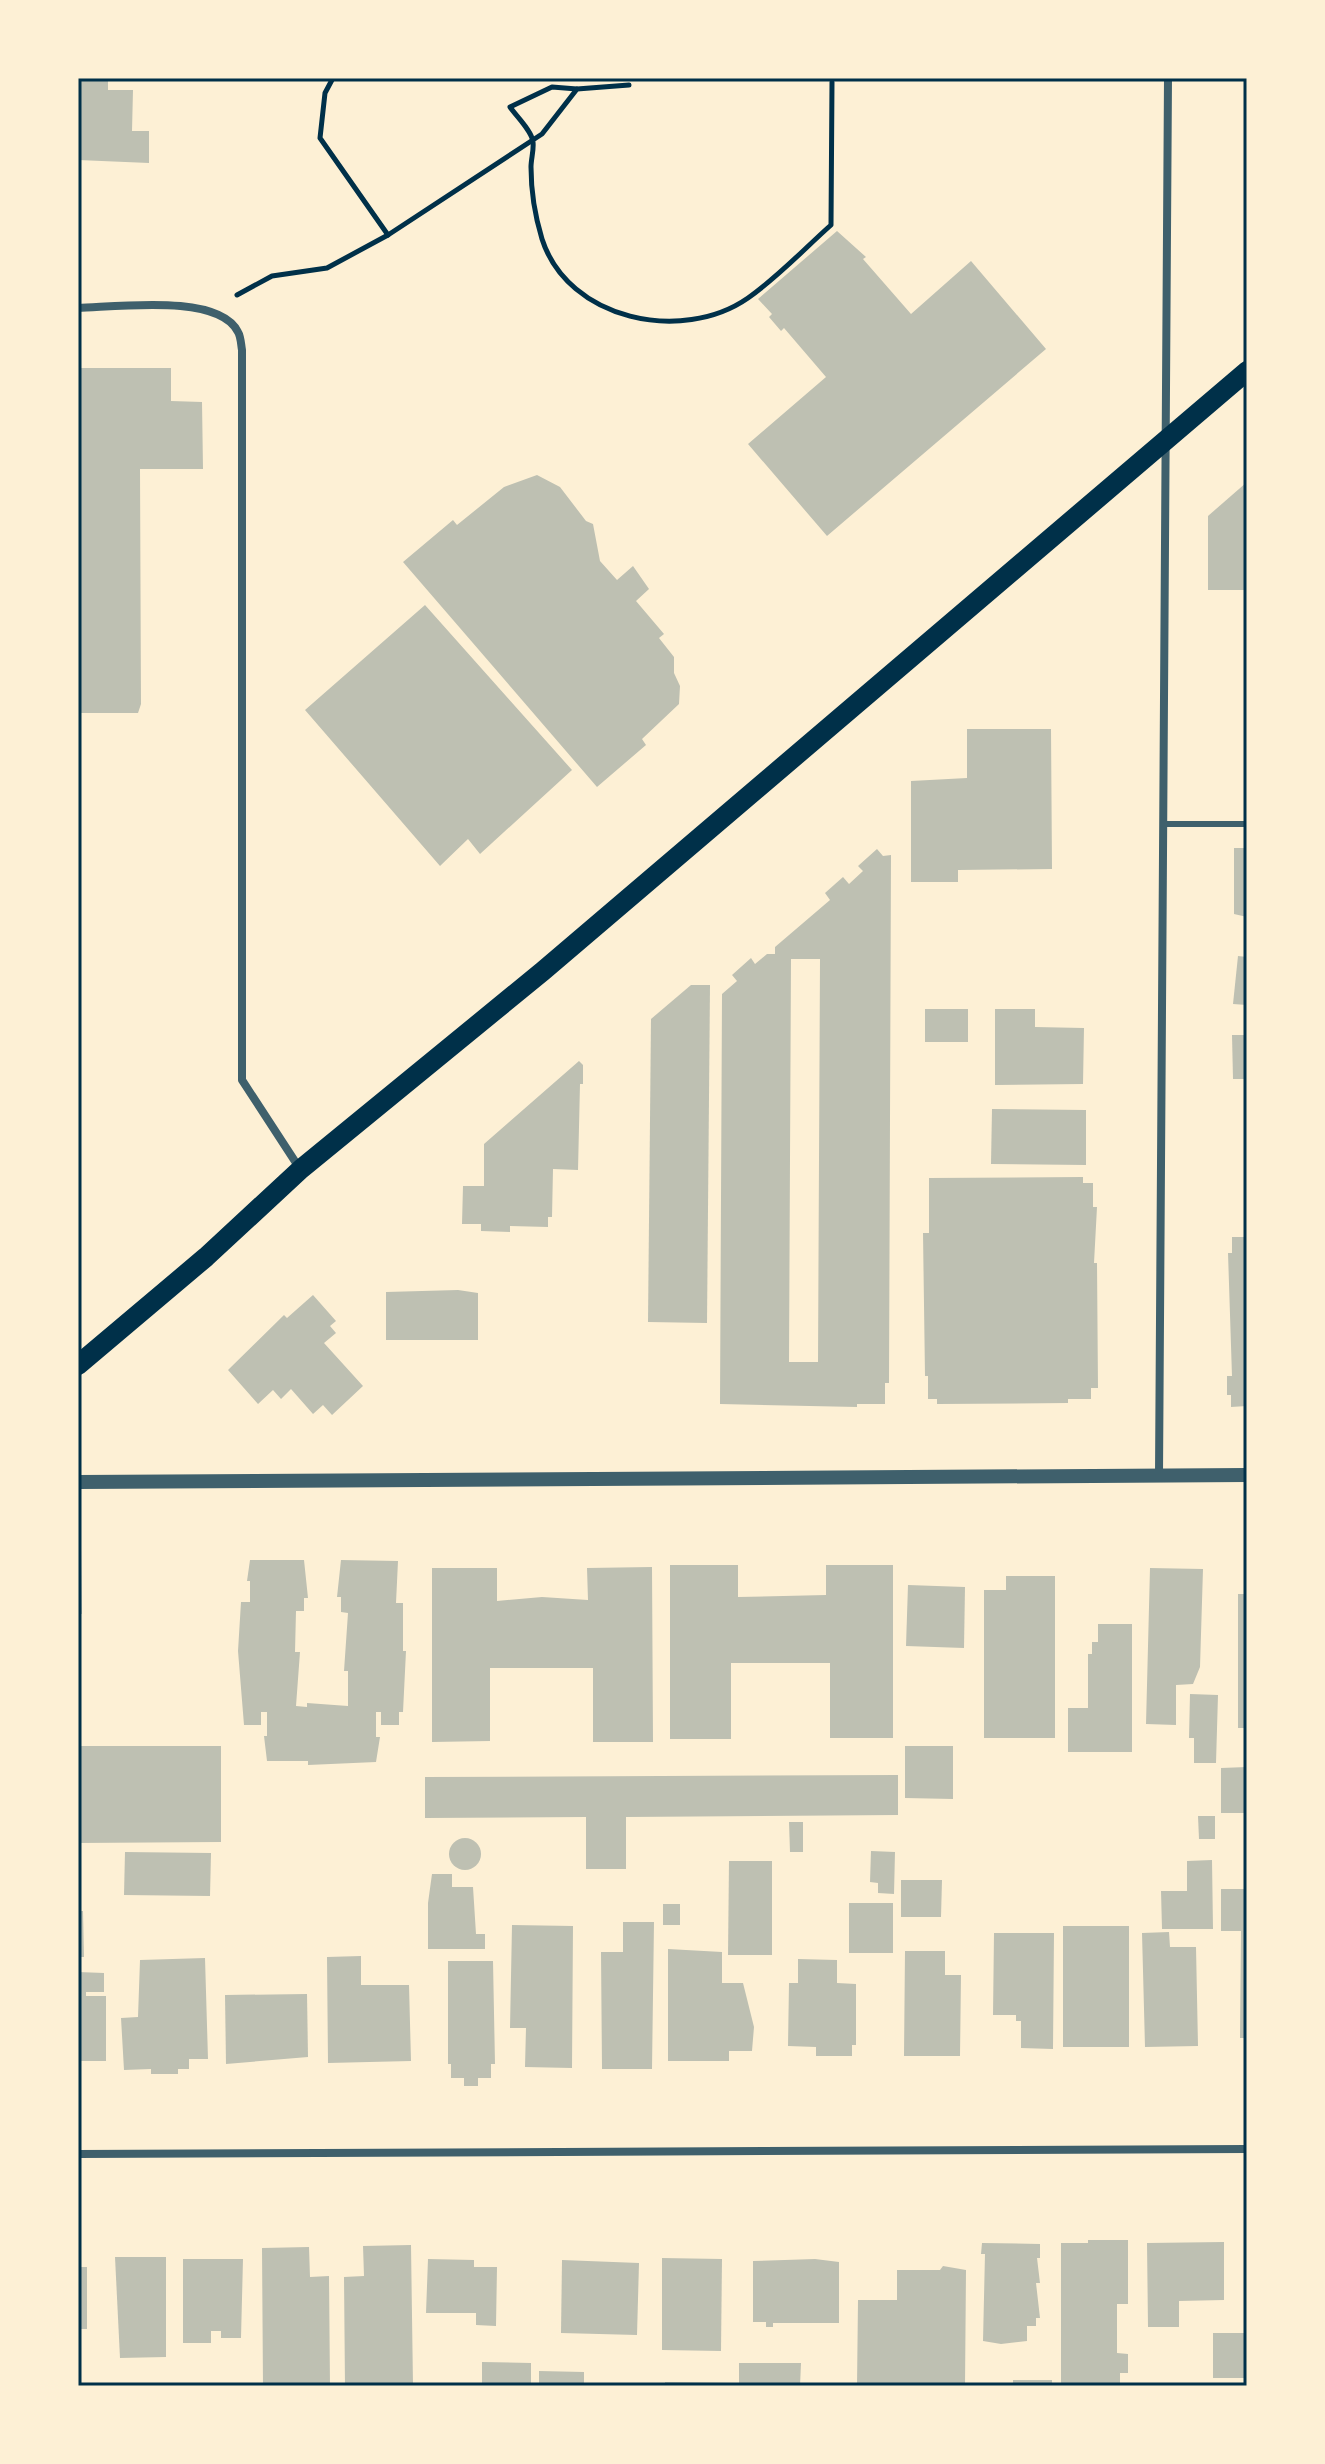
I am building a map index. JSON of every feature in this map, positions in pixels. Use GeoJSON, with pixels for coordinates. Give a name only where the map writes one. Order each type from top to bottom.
{"type":"FeatureCollection","features":[{"type":"Feature","properties":{"kind":"main road"},"geometry":{"type":"LineString","coordinates":[[78,1365],[206,1257],[301,1169],[543,971],[1247,371]]}},
{"type":"Feature","properties":{"kind":"street"},"geometry":{"type":"LineString","coordinates":[[1159,1475],[1168,78]]}},
{"type":"Feature","properties":{"kind":"street"},"geometry":{"type":"LineString","coordinates":[[78,308],[189,306],[211,309],[228,320],[239,333],[242,350],[242,1080],[301,1169]]}},
{"type":"Feature","properties":{"kind":"street"},"geometry":{"type":"LineString","coordinates":[[78,1482],[1247,1475]]}},
{"type":"Feature","properties":{"kind":"street"},"geometry":{"type":"LineString","coordinates":[[78,2154],[1247,2149]]}},
{"type":"Feature","properties":{"kind":"lane"},"geometry":{"type":"LineString","coordinates":[[1164,824],[1247,824]]}},
{"type":"Feature","properties":{"kind":"path"},"geometry":{"type":"LineString","coordinates":[[333,78],[325,93],[320,138],[388,235]]}},
{"type":"Feature","properties":{"kind":"path"},"geometry":{"type":"LineString","coordinates":[[629,85],[577,89],[552,87],[510,107],[533,139],[531,168],[536,217],[543,242],[556,267],[583,295],[604,309],[660,322],[695,317],[747,299],[831,225],[832,82]]}},
{"type":"Feature","properties":{"kind":"path"},"geometry":{"type":"LineString","coordinates":[[272,276],[327,268],[388,235],[542,134],[577,89]]}},
{"type":"Feature","properties":{"kind":"building"},"geometry":{"type":"Polygon","coordinates":[[[78,78],[108,78],[108,90],[133,90],[132,131],[149,131],[149,163],[78,160],[78,78]]]}},
{"type":"Feature","properties":{"kind":"building"},"geometry":{"type":"Polygon","coordinates":[[[837,231],[866,257],[863,259],[911,314],[971,261],[1046,349],[827,536],[748,444],[826,377],[784,328],[781,331],[769,317],[772,314],[758,299],[837,231]]]}},
{"type":"Feature","properties":{"kind":"building"},"geometry":{"type":"Polygon","coordinates":[[[78,368],[171,368],[171,401],[202,402],[203,469],[140,469],[141,704],[138,713],[78,713],[78,368]]]}},
{"type":"Feature","properties":{"kind":"building"},"geometry":{"type":"Polygon","coordinates":[[[537,475],[560,487],[586,521],[593,524],[600,561],[617,580],[633,566],[649,589],[636,601],[664,634],[659,638],[674,657],[674,673],[680,686],[679,704],[642,739],[646,745],[597,787],[403,562],[453,520],[457,525],[504,487],[537,475]]]}},
{"type":"Feature","properties":{"kind":"building"},"geometry":{"type":"Polygon","coordinates":[[[1247,482],[1247,590],[1208,590],[1208,516],[1247,482]]]}},
{"type":"Feature","properties":{"kind":"building"},"geometry":{"type":"Polygon","coordinates":[[[425,605],[572,770],[480,854],[468,839],[440,866],[305,710],[425,605]]]}},
{"type":"Feature","properties":{"kind":"building"},"geometry":{"type":"Polygon","coordinates":[[[967,729],[1051,729],[1052,869],[958,870],[958,882],[911,882],[911,781],[967,778],[967,729]]]}},
{"type":"Feature","properties":{"kind":"building"},"geometry":{"type":"Polygon","coordinates":[[[1234,848],[1247,848],[1247,917],[1234,914],[1234,848]]]}},
{"type":"Feature","properties":{"kind":"building"},"geometry":{"type":"Polygon","coordinates":[[[877,849],[883,856],[891,855],[889,1383],[885,1383],[885,1404],[857,1404],[857,1407],[720,1404],[722,994],[737,981],[732,975],[751,958],[755,964],[767,954],[775,954],[775,947],[830,900],[825,893],[843,877],[849,884],[863,871],[858,866],[877,849]],[[791,959],[789,1362],[818,1362],[820,959],[791,959]]]}},
{"type":"Feature","properties":{"kind":"building"},"geometry":{"type":"Polygon","coordinates":[[[1238,956],[1247,957],[1247,1005],[1233,1004],[1238,956]]]}},
{"type":"Feature","properties":{"kind":"building"},"geometry":{"type":"Polygon","coordinates":[[[691,985],[710,985],[707,1323],[648,1322],[651,1019],[691,985]]]}},
{"type":"Feature","properties":{"kind":"building"},"geometry":{"type":"Polygon","coordinates":[[[925,1009],[968,1009],[968,1042],[925,1042],[925,1009]]]}},
{"type":"Feature","properties":{"kind":"building"},"geometry":{"type":"Polygon","coordinates":[[[995,1009],[1035,1009],[1035,1027],[1084,1028],[1083,1084],[995,1085],[995,1009]]]}},
{"type":"Feature","properties":{"kind":"building"},"geometry":{"type":"Polygon","coordinates":[[[1232,1035],[1247,1035],[1247,1079],[1233,1079],[1232,1035]]]}},
{"type":"Feature","properties":{"kind":"building"},"geometry":{"type":"Polygon","coordinates":[[[579,1061],[583,1065],[583,1084],[580,1084],[578,1170],[553,1169],[552,1217],[548,1217],[548,1227],[510,1226],[510,1232],[481,1231],[481,1224],[462,1224],[463,1186],[484,1186],[484,1144],[579,1061]]]}},
{"type":"Feature","properties":{"kind":"building"},"geometry":{"type":"Polygon","coordinates":[[[992,1109],[1086,1110],[1086,1165],[991,1164],[992,1109]]]}},
{"type":"Feature","properties":{"kind":"building"},"geometry":{"type":"Polygon","coordinates":[[[1083,1177],[1083,1183],[1093,1183],[1093,1207],[1097,1207],[1094,1263],[1097,1263],[1098,1388],[1091,1388],[1091,1399],[1068,1399],[1068,1403],[937,1404],[937,1399],[928,1399],[923,1233],[929,1233],[929,1178],[1083,1177]]]}},
{"type":"Feature","properties":{"kind":"building"},"geometry":{"type":"Polygon","coordinates":[[[1232,1237],[1247,1237],[1247,1406],[1231,1407],[1231,1395],[1227,1395],[1227,1376],[1232,1376],[1228,1253],[1232,1253],[1232,1237]]]}},
{"type":"Feature","properties":{"kind":"building"},"geometry":{"type":"Polygon","coordinates":[[[458,1290],[478,1293],[478,1340],[386,1340],[386,1292],[458,1290]]]}},
{"type":"Feature","properties":{"kind":"building"},"geometry":{"type":"Polygon","coordinates":[[[313,1295],[336,1321],[330,1326],[336,1333],[324,1343],[363,1386],[332,1415],[323,1405],[313,1414],[291,1389],[281,1399],[273,1390],[258,1404],[228,1370],[284,1315],[287,1318],[313,1295]]]}},
{"type":"Feature","properties":{"kind":"building"},"geometry":{"type":"Polygon","coordinates":[[[78,1549],[81,1549],[82,1614],[78,1614],[78,1549]]]}},
{"type":"Feature","properties":{"kind":"building"},"geometry":{"type":"Polygon","coordinates":[[[250,1560],[304,1560],[308,1598],[304,1598],[304,1611],[296,1611],[295,1652],[300,1652],[296,1706],[307,1707],[307,1703],[348,1706],[348,1671],[344,1671],[348,1613],[341,1612],[341,1597],[337,1597],[341,1560],[398,1561],[396,1603],[403,1603],[403,1651],[406,1651],[403,1712],[399,1712],[399,1725],[381,1725],[381,1712],[376,1712],[376,1737],[380,1737],[376,1762],[308,1765],[308,1761],[267,1761],[264,1736],[267,1736],[267,1712],[261,1712],[261,1725],[244,1725],[238,1651],[241,1602],[250,1602],[250,1581],[247,1581],[250,1560]]]}},
{"type":"Feature","properties":{"kind":"building"},"geometry":{"type":"Polygon","coordinates":[[[670,1565],[738,1565],[738,1597],[826,1595],[826,1565],[893,1565],[893,1738],[830,1738],[830,1663],[731,1663],[731,1739],[670,1739],[670,1565]]]}},
{"type":"Feature","properties":{"kind":"building"},"geometry":{"type":"Polygon","coordinates":[[[652,1567],[653,1742],[593,1742],[593,1668],[490,1668],[490,1741],[432,1742],[432,1568],[497,1568],[497,1601],[542,1597],[588,1600],[587,1568],[652,1567]]]}},
{"type":"Feature","properties":{"kind":"building"},"geometry":{"type":"Polygon","coordinates":[[[1150,1568],[1203,1569],[1200,1667],[1193,1684],[1176,1685],[1176,1725],[1146,1724],[1150,1568]]]}},
{"type":"Feature","properties":{"kind":"building"},"geometry":{"type":"Polygon","coordinates":[[[1006,1576],[1055,1576],[1055,1738],[984,1738],[984,1590],[1006,1590],[1006,1576]]]}},
{"type":"Feature","properties":{"kind":"building"},"geometry":{"type":"Polygon","coordinates":[[[908,1585],[965,1587],[964,1648],[906,1646],[908,1585]]]}},
{"type":"Feature","properties":{"kind":"building"},"geometry":{"type":"Polygon","coordinates":[[[1238,1594],[1247,1594],[1247,1728],[1238,1728],[1238,1594]]]}},
{"type":"Feature","properties":{"kind":"building"},"geometry":{"type":"Polygon","coordinates":[[[1098,1624],[1132,1624],[1132,1752],[1068,1752],[1068,1708],[1088,1708],[1088,1654],[1092,1654],[1092,1642],[1098,1642],[1098,1624]]]}},
{"type":"Feature","properties":{"kind":"building"},"geometry":{"type":"Polygon","coordinates":[[[1190,1694],[1218,1695],[1216,1763],[1194,1763],[1194,1738],[1189,1738],[1190,1694]]]}},
{"type":"Feature","properties":{"kind":"building"},"geometry":{"type":"Polygon","coordinates":[[[78,1746],[221,1746],[221,1842],[78,1843],[78,1746]]]}},
{"type":"Feature","properties":{"kind":"building"},"geometry":{"type":"Polygon","coordinates":[[[905,1746],[953,1746],[953,1799],[905,1798],[905,1746]]]}},
{"type":"Feature","properties":{"kind":"building"},"geometry":{"type":"Polygon","coordinates":[[[1247,1767],[1247,1813],[1221,1813],[1221,1768],[1247,1767]]]}},
{"type":"Feature","properties":{"kind":"building"},"geometry":{"type":"Polygon","coordinates":[[[898,1775],[898,1815],[626,1817],[626,1869],[586,1869],[586,1817],[425,1818],[425,1777],[898,1775]]]}},
{"type":"Feature","properties":{"kind":"building"},"geometry":{"type":"Polygon","coordinates":[[[1198,1816],[1215,1816],[1215,1839],[1199,1839],[1198,1816]]]}},
{"type":"Feature","properties":{"kind":"building"},"geometry":{"type":"Polygon","coordinates":[[[789,1822],[803,1822],[803,1852],[790,1852],[789,1822]]]}},
{"type":"Feature","properties":{"kind":"building"},"geometry":{"type":"Polygon","coordinates":[[[465,1838],[476,1843],[481,1854],[476,1865],[465,1870],[454,1865],[449,1854],[454,1843],[465,1838]]]}},
{"type":"Feature","properties":{"kind":"building"},"geometry":{"type":"Polygon","coordinates":[[[871,1851],[895,1852],[894,1894],[878,1893],[878,1883],[870,1882],[871,1851]]]}},
{"type":"Feature","properties":{"kind":"building"},"geometry":{"type":"Polygon","coordinates":[[[125,1852],[211,1853],[210,1896],[124,1895],[125,1852]]]}},
{"type":"Feature","properties":{"kind":"building"},"geometry":{"type":"Polygon","coordinates":[[[1212,1860],[1213,1929],[1162,1929],[1161,1891],[1187,1891],[1187,1861],[1212,1860]]]}},
{"type":"Feature","properties":{"kind":"building"},"geometry":{"type":"Polygon","coordinates":[[[729,1861],[772,1861],[772,1955],[728,1955],[729,1861]]]}},
{"type":"Feature","properties":{"kind":"building"},"geometry":{"type":"Polygon","coordinates":[[[432,1874],[452,1874],[452,1887],[473,1887],[476,1934],[485,1934],[485,1949],[428,1949],[428,1903],[432,1874]]]}},
{"type":"Feature","properties":{"kind":"building"},"geometry":{"type":"Polygon","coordinates":[[[901,1880],[942,1880],[941,1917],[901,1917],[901,1880]]]}},
{"type":"Feature","properties":{"kind":"building"},"geometry":{"type":"Polygon","coordinates":[[[1221,1889],[1246,1889],[1247,2038],[1240,2038],[1241,1931],[1221,1931],[1221,1889]]]}},
{"type":"Feature","properties":{"kind":"building"},"geometry":{"type":"Polygon","coordinates":[[[849,1903],[893,1903],[893,1953],[849,1953],[849,1903]]]}},
{"type":"Feature","properties":{"kind":"building"},"geometry":{"type":"Polygon","coordinates":[[[663,1904],[680,1904],[680,1925],[663,1925],[663,1904]]]}},
{"type":"Feature","properties":{"kind":"building"},"geometry":{"type":"Polygon","coordinates":[[[78,1911],[83,1911],[84,1957],[78,1957],[78,1911]]]}},
{"type":"Feature","properties":{"kind":"building"},"geometry":{"type":"Polygon","coordinates":[[[623,1922],[654,1922],[652,2069],[602,2069],[601,1952],[623,1952],[623,1922]]]}},
{"type":"Feature","properties":{"kind":"building"},"geometry":{"type":"Polygon","coordinates":[[[512,1925],[573,1926],[572,2068],[525,2067],[526,2028],[510,2028],[512,1925]]]}},
{"type":"Feature","properties":{"kind":"building"},"geometry":{"type":"Polygon","coordinates":[[[1063,1926],[1129,1926],[1129,2047],[1063,2047],[1063,1926]]]}},
{"type":"Feature","properties":{"kind":"building"},"geometry":{"type":"Polygon","coordinates":[[[1169,1932],[1170,1947],[1196,1947],[1198,2046],[1145,2047],[1142,1933],[1169,1932]]]}},
{"type":"Feature","properties":{"kind":"building"},"geometry":{"type":"Polygon","coordinates":[[[994,1933],[1054,1933],[1053,2049],[1021,2048],[1021,2021],[1016,2021],[1016,2015],[993,2015],[994,1933]]]}},
{"type":"Feature","properties":{"kind":"building"},"geometry":{"type":"Polygon","coordinates":[[[668,1949],[722,1952],[722,1983],[743,1983],[754,2027],[752,2051],[729,2051],[729,2061],[668,2061],[668,1949]]]}},
{"type":"Feature","properties":{"kind":"building"},"geometry":{"type":"Polygon","coordinates":[[[905,1951],[945,1951],[945,1975],[961,1975],[960,2056],[904,2056],[905,1951]]]}},
{"type":"Feature","properties":{"kind":"building"},"geometry":{"type":"Polygon","coordinates":[[[361,1956],[361,1985],[409,1985],[411,2061],[328,2063],[327,1957],[361,1956]]]}},
{"type":"Feature","properties":{"kind":"building"},"geometry":{"type":"Polygon","coordinates":[[[205,1958],[208,2059],[189,2059],[189,2069],[178,2069],[178,2074],[151,2074],[151,2069],[124,2070],[121,2018],[138,2017],[140,1960],[205,1958]]]}},
{"type":"Feature","properties":{"kind":"building"},"geometry":{"type":"Polygon","coordinates":[[[798,1959],[837,1960],[837,1983],[856,1984],[856,2045],[852,2045],[852,2056],[816,2056],[816,2047],[788,2046],[789,1983],[798,1983],[798,1959]]]}},
{"type":"Feature","properties":{"kind":"building"},"geometry":{"type":"Polygon","coordinates":[[[448,1961],[493,1961],[495,2064],[491,2064],[491,2078],[478,2078],[478,2086],[464,2086],[464,2078],[451,2078],[451,2064],[448,2064],[448,1961]]]}},
{"type":"Feature","properties":{"kind":"building"},"geometry":{"type":"Polygon","coordinates":[[[78,1972],[104,1973],[104,1992],[86,1992],[86,1996],[106,1996],[106,2061],[78,2061],[78,1972]]]}},
{"type":"Feature","properties":{"kind":"building"},"geometry":{"type":"Polygon","coordinates":[[[307,1994],[308,2057],[226,2064],[225,1995],[307,1994]]]}},
{"type":"Feature","properties":{"kind":"building"},"geometry":{"type":"Polygon","coordinates":[[[1088,2240],[1128,2240],[1128,2304],[1117,2304],[1117,2353],[1128,2354],[1128,2373],[1120,2373],[1120,2386],[1061,2386],[1061,2243],[1088,2243],[1088,2240]]]}},
{"type":"Feature","properties":{"kind":"building"},"geometry":{"type":"Polygon","coordinates":[[[1224,2242],[1224,2300],[1179,2301],[1179,2327],[1148,2327],[1147,2243],[1224,2242]]]}},
{"type":"Feature","properties":{"kind":"building"},"geometry":{"type":"Polygon","coordinates":[[[982,2243],[1040,2244],[1040,2258],[1037,2258],[1040,2283],[1036,2283],[1040,2318],[1036,2318],[1036,2326],[1027,2326],[1027,2341],[1001,2344],[983,2341],[985,2254],[981,2254],[982,2243]]]}},
{"type":"Feature","properties":{"kind":"building"},"geometry":{"type":"Polygon","coordinates":[[[411,2245],[413,2386],[345,2386],[344,2277],[364,2276],[363,2246],[411,2245]]]}},
{"type":"Feature","properties":{"kind":"building"},"geometry":{"type":"Polygon","coordinates":[[[309,2247],[310,2277],[329,2276],[330,2386],[263,2386],[262,2248],[309,2247]]]}},
{"type":"Feature","properties":{"kind":"building"},"geometry":{"type":"Polygon","coordinates":[[[115,2257],[166,2257],[166,2357],[120,2358],[115,2257]]]}},
{"type":"Feature","properties":{"kind":"building"},"geometry":{"type":"Polygon","coordinates":[[[662,2258],[722,2259],[721,2351],[662,2350],[662,2258]]]}},
{"type":"Feature","properties":{"kind":"building"},"geometry":{"type":"Polygon","coordinates":[[[183,2259],[243,2259],[241,2338],[221,2338],[221,2331],[211,2331],[211,2343],[183,2343],[183,2259]]]}},
{"type":"Feature","properties":{"kind":"building"},"geometry":{"type":"Polygon","coordinates":[[[428,2259],[474,2260],[474,2267],[497,2267],[496,2326],[476,2325],[476,2313],[426,2313],[428,2259]]]}},
{"type":"Feature","properties":{"kind":"building"},"geometry":{"type":"Polygon","coordinates":[[[815,2259],[839,2262],[839,2323],[773,2323],[773,2327],[766,2327],[766,2322],[753,2322],[753,2261],[815,2259]]]}},
{"type":"Feature","properties":{"kind":"building"},"geometry":{"type":"Polygon","coordinates":[[[562,2260],[639,2263],[637,2335],[561,2333],[562,2260]]]}},
{"type":"Feature","properties":{"kind":"building"},"geometry":{"type":"Polygon","coordinates":[[[943,2266],[966,2270],[965,2386],[857,2386],[858,2300],[897,2300],[897,2270],[940,2270],[943,2266]]]}},
{"type":"Feature","properties":{"kind":"building"},"geometry":{"type":"Polygon","coordinates":[[[78,2267],[87,2267],[87,2329],[78,2329],[78,2267]]]}},
{"type":"Feature","properties":{"kind":"building"},"geometry":{"type":"Polygon","coordinates":[[[1213,2333],[1247,2333],[1247,2378],[1213,2378],[1213,2333]]]}},
{"type":"Feature","properties":{"kind":"building"},"geometry":{"type":"Polygon","coordinates":[[[482,2362],[531,2363],[531,2386],[482,2386],[482,2362]]]}},
{"type":"Feature","properties":{"kind":"building"},"geometry":{"type":"Polygon","coordinates":[[[739,2363],[801,2363],[800,2386],[739,2386],[739,2363]]]}},
{"type":"Feature","properties":{"kind":"building"},"geometry":{"type":"Polygon","coordinates":[[[539,2371],[584,2372],[584,2386],[539,2386],[539,2371]]]}},
{"type":"Feature","properties":{"kind":"building"},"geometry":{"type":"Polygon","coordinates":[[[1013,2380],[1052,2380],[1052,2386],[1013,2386],[1013,2380]]]}},
{"type":"Feature","properties":{"kind":"building"},"geometry":{"type":"Polygon","coordinates":[[[665,2382],[734,2383],[734,2386],[665,2386],[665,2382]]]}}]}
